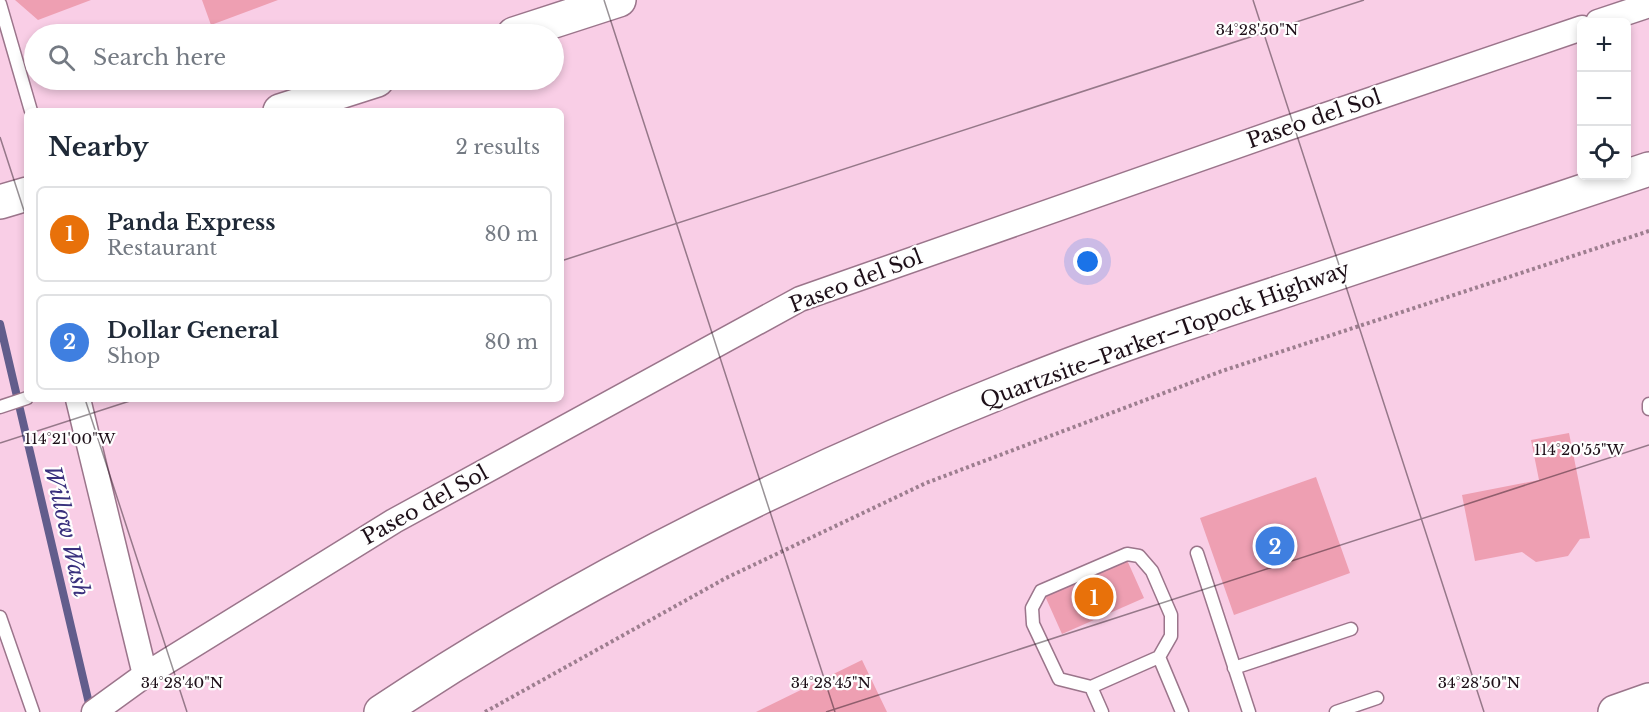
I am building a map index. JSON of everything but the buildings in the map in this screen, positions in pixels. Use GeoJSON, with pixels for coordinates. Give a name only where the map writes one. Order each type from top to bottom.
{"type":"FeatureCollection","features":[{"type":"Feature","properties":{"kind":"main road"},"geometry":{"type":"LineString","coordinates":[[545,24],[619,0]]}},
{"type":"Feature","properties":{"kind":"main road"},"geometry":{"type":"LineString","coordinates":[[289,108],[346,90]]}},
{"type":"Feature","properties":{"kind":"main road","name":"Quartzsite–Parker–Topock Highway"},"geometry":{"type":"LineString","coordinates":[[381,712],[494,642],[600,581],[729,514],[931,420],[1045,374],[1160,332],[1649,169]]}},
{"type":"Feature","properties":{"kind":"main road"},"geometry":{"type":"LineString","coordinates":[[0,202],[24,195]]}},
{"type":"Feature","properties":{"kind":"main road"},"geometry":{"type":"LineString","coordinates":[[1615,712],[1649,700]]}},
{"type":"Feature","properties":{"kind":"street"},"geometry":{"type":"LineString","coordinates":[[1610,18],[1649,5]]}},
{"type":"Feature","properties":{"kind":"street","name":"Paseo del Sol"},"geometry":{"type":"LineString","coordinates":[[94,712],[145,675],[394,521],[800,299],[1577,29]]}},
{"type":"Feature","properties":{"kind":"street"},"geometry":{"type":"LineString","coordinates":[[79,402],[145,675]]}},
{"type":"Feature","properties":{"kind":"lane"},"geometry":{"type":"LineString","coordinates":[[0,4],[24,87]]}},
{"type":"Feature","properties":{"kind":"lane"},"geometry":{"type":"LineString","coordinates":[[25,90],[30,108]]}},
{"type":"Feature","properties":{"kind":"lane"},"geometry":{"type":"LineString","coordinates":[[0,407],[24,399]]}},
{"type":"Feature","properties":{"kind":"lane"},"geometry":{"type":"LineString","coordinates":[[1197,553],[1249,712]]}},
{"type":"Feature","properties":{"kind":"lane"},"geometry":{"type":"LineString","coordinates":[[1127,554],[1139,556],[1152,571],[1171,615],[1171,636],[1159,657],[1091,687],[1059,679],[1033,624],[1032,608],[1041,591],[1127,554]]}},
{"type":"Feature","properties":{"kind":"lane"},"geometry":{"type":"LineString","coordinates":[[0,617],[33,712]]}},
{"type":"Feature","properties":{"kind":"lane"},"geometry":{"type":"LineString","coordinates":[[1234,668],[1351,629]]}},
{"type":"Feature","properties":{"kind":"lane"},"geometry":{"type":"LineString","coordinates":[[1159,657],[1182,712]]}},
{"type":"Feature","properties":{"kind":"lane"},"geometry":{"type":"LineString","coordinates":[[1091,687],[1102,712]]}},
{"type":"Feature","properties":{"kind":"lane"},"geometry":{"type":"LineString","coordinates":[[1336,712],[1377,698]]}},
{"type":"Feature","properties":{"kind":"path"},"geometry":{"type":"LineString","coordinates":[[485,712],[726,578],[926,483],[1222,371],[1649,231]]}},
{"type":"Feature","properties":{"kind":"waterway","name":"Willow Wash"},"geometry":{"type":"LineString","coordinates":[[0,324],[91,712]]}},
{"type":"Feature","properties":{"kind":"place","name":"Dollar General"},"geometry":{"type":"Point","coordinates":[1275,546]}},
{"type":"Feature","properties":{"kind":"place","name":"Panda Express"},"geometry":{"type":"Point","coordinates":[1094,597]}}]}
